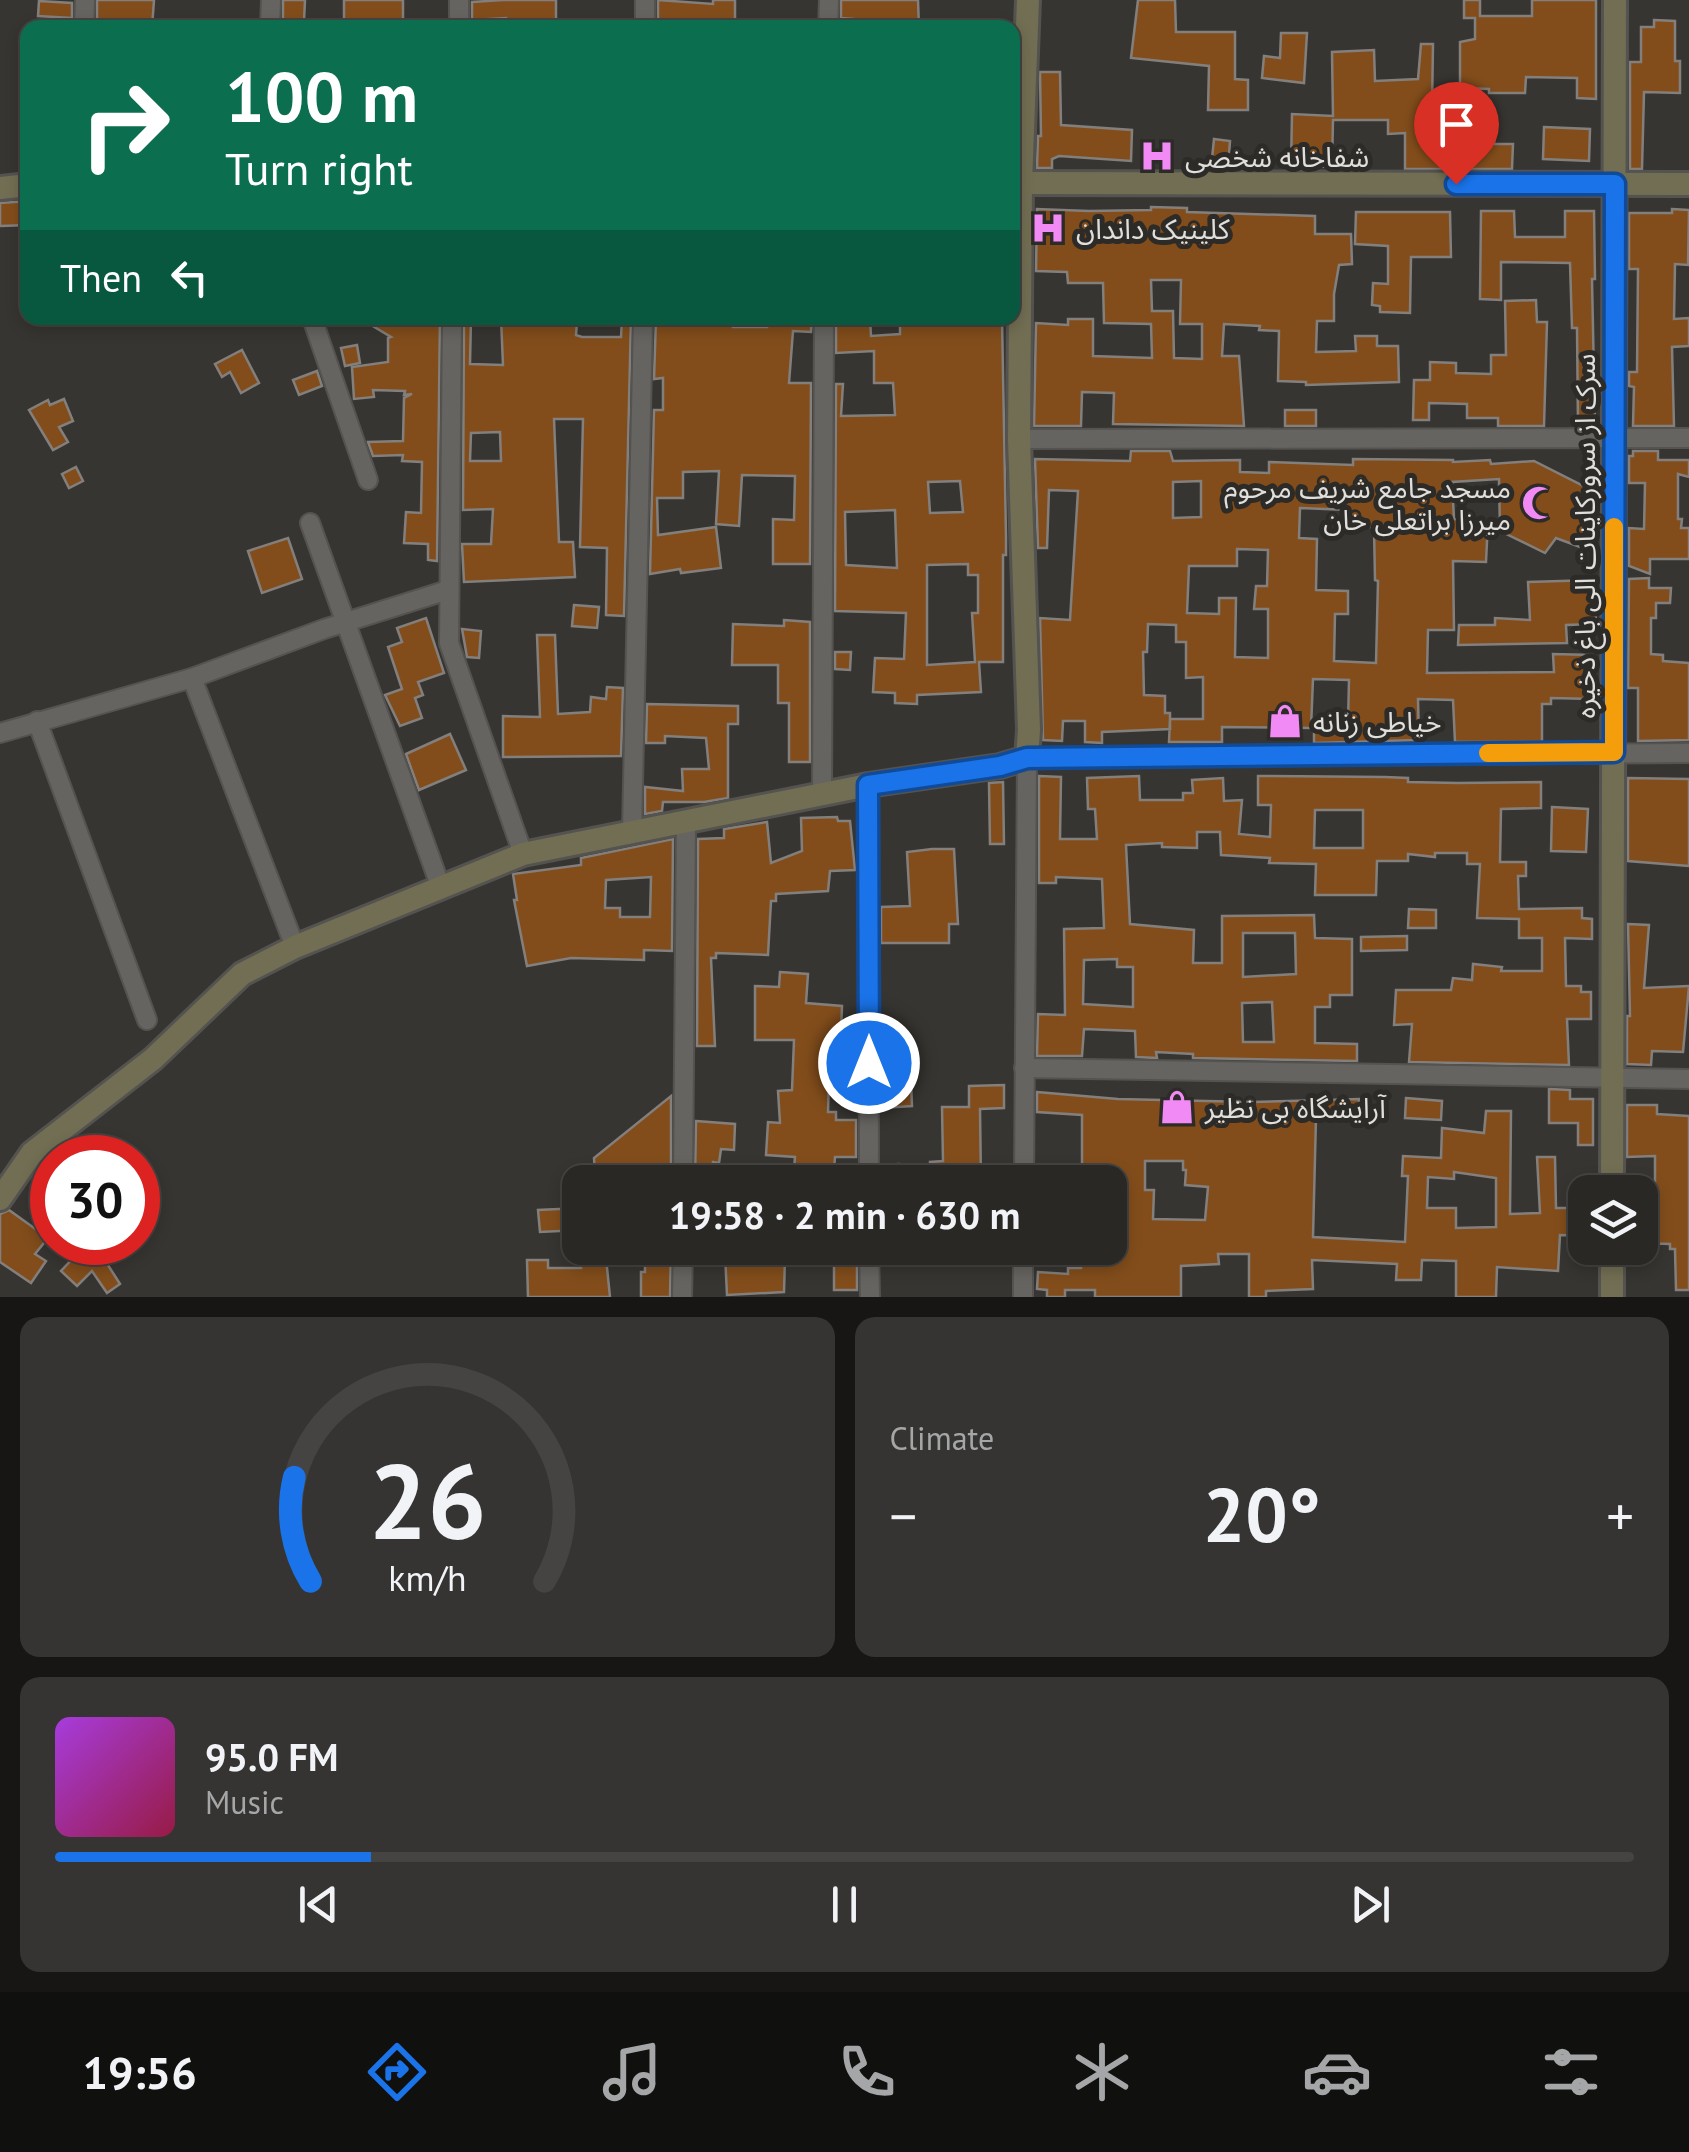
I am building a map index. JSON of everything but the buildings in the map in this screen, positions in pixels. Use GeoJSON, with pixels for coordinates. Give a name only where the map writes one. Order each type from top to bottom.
{"type":"FeatureCollection","features":[{"type":"Feature","properties":{"kind":"street"},"geometry":{"type":"LineString","coordinates":[[1020,133],[1028,0]]}},
{"type":"Feature","properties":{"kind":"street","name":"سرک از سرورکاینات الی باغ ذخیره"},"geometry":{"type":"LineString","coordinates":[[1612,1175],[1616,0]]}},
{"type":"Feature","properties":{"kind":"street"},"geometry":{"type":"LineString","coordinates":[[1020,183],[1689,184]]}},
{"type":"Feature","properties":{"kind":"street"},"geometry":{"type":"LineString","coordinates":[[314,325],[368,480]]}},
{"type":"Feature","properties":{"kind":"street"},"geometry":{"type":"LineString","coordinates":[[452,325],[449,642],[523,854]]}},
{"type":"Feature","properties":{"kind":"street"},"geometry":{"type":"LineString","coordinates":[[632,831],[643,325]]}},
{"type":"Feature","properties":{"kind":"street"},"geometry":{"type":"LineString","coordinates":[[822,795],[824,325]]}},
{"type":"Feature","properties":{"kind":"street"},"geometry":{"type":"LineString","coordinates":[[1018,325],[1029,730],[1024,1165]]}},
{"type":"Feature","properties":{"kind":"street"},"geometry":{"type":"LineString","coordinates":[[1019,439],[1689,438]]}},
{"type":"Feature","properties":{"kind":"street"},"geometry":{"type":"LineString","coordinates":[[310,523],[441,888]]}},
{"type":"Feature","properties":{"kind":"street"},"geometry":{"type":"LineString","coordinates":[[0,733],[192,678],[448,590]]}},
{"type":"Feature","properties":{"kind":"street"},"geometry":{"type":"LineString","coordinates":[[192,678],[296,947]]}},
{"type":"Feature","properties":{"kind":"street"},"geometry":{"type":"LineString","coordinates":[[37,721],[147,1020]]}},
{"type":"Feature","properties":{"kind":"street"},"geometry":{"type":"LineString","coordinates":[[0,1199],[32,1153],[153,1059],[242,974],[296,947],[523,854],[868,785],[1000,766],[1027,758],[1689,754]]}},
{"type":"Feature","properties":{"kind":"street"},"geometry":{"type":"LineString","coordinates":[[868,785],[869,1165]]}},
{"type":"Feature","properties":{"kind":"street"},"geometry":{"type":"LineString","coordinates":[[683,1165],[686,820]]}},
{"type":"Feature","properties":{"kind":"street"},"geometry":{"type":"LineString","coordinates":[[1024,1068],[1689,1079]]}},
{"type":"Feature","properties":{"kind":"street"},"geometry":{"type":"LineString","coordinates":[[682,1297],[683,1265]]}},
{"type":"Feature","properties":{"kind":"street"},"geometry":{"type":"LineString","coordinates":[[870,1265],[870,1297]]}},
{"type":"Feature","properties":{"kind":"street"},"geometry":{"type":"LineString","coordinates":[[1023,1297],[1024,1265]]}},
{"type":"Feature","properties":{"kind":"street"},"geometry":{"type":"LineString","coordinates":[[1612,1265],[1612,1297]]}},
{"type":"Feature","properties":{"kind":"slow traffic"},"geometry":{"type":"LineString","coordinates":[[1488,753],[1614,752],[1614,527]]}},
{"type":"Feature","properties":{"kind":"place","name":"شفاخانه شخصی"},"geometry":{"type":"Point","coordinates":[1157,156]}},
{"type":"Feature","properties":{"kind":"place","name":"کلینیک داندان"},"geometry":{"type":"Point","coordinates":[1048,228]}},
{"type":"Feature","properties":{"kind":"place","name":"مسجد جامع شریف مرحوم میرزا براتعلی خان"},"geometry":{"type":"Point","coordinates":[1539,503]}},
{"type":"Feature","properties":{"kind":"place","name":"خیاطی زنانه"},"geometry":{"type":"Point","coordinates":[1285,721]}},
{"type":"Feature","properties":{"kind":"place","name":"آرایشگاه بی نظیر"},"geometry":{"type":"Point","coordinates":[1177,1107]}},
{"type":"Feature","properties":{"kind":"route"},"geometry":{"type":"LineString","coordinates":[[869,1063],[868,785],[1000,766],[1027,758],[1614,752],[1615,184],[1456,184]]}}]}
